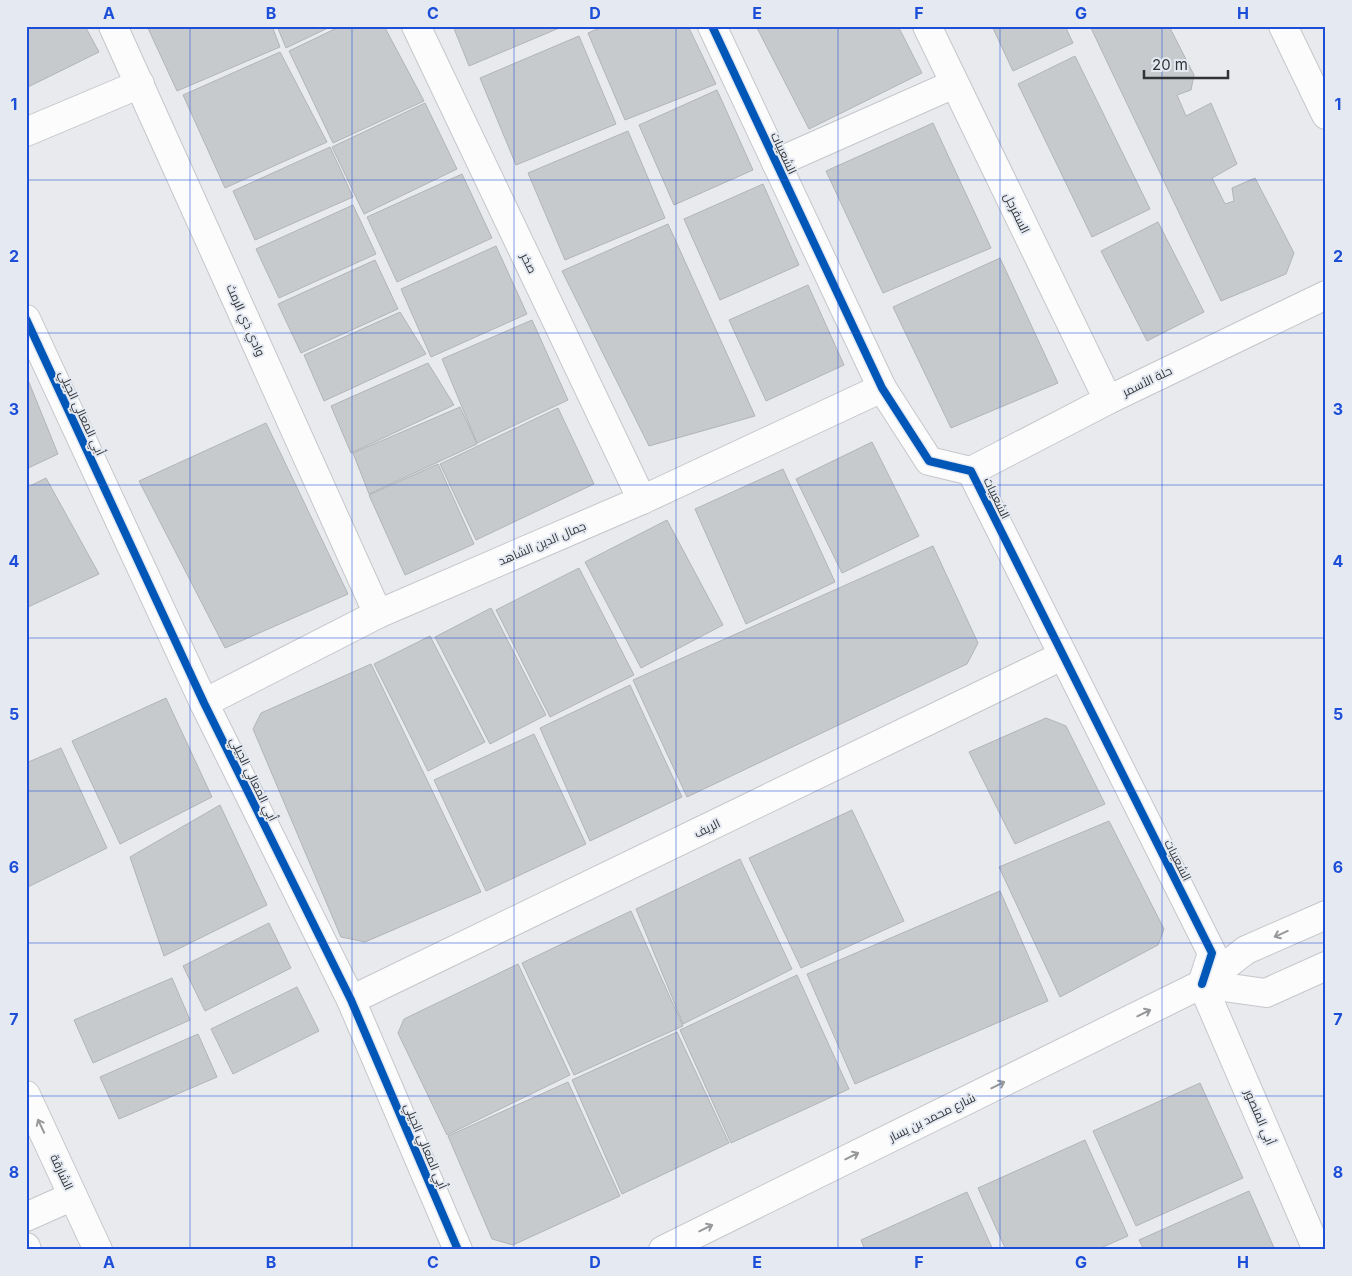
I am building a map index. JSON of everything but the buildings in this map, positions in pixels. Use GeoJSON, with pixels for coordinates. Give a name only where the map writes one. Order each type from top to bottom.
{"type":"FeatureCollection","features":[{"type":"Feature","properties":{"kind":"street","name":"وادي ذي الرمث"},"geometry":{"type":"LineString","coordinates":[[114,26],[378,614]]}},
{"type":"Feature","properties":{"kind":"street","name":"صخر"},"geometry":{"type":"LineString","coordinates":[[416,26],[642,500]]}},
{"type":"Feature","properties":{"kind":"street","name":"الشعيبات"},"geometry":{"type":"LineString","coordinates":[[712,26],[882,388],[929,461],[971,471],[1212,953],[1202,984]]}},
{"type":"Feature","properties":{"kind":"street","name":"السفرجل"},"geometry":{"type":"LineString","coordinates":[[927,26],[1108,400]]}},
{"type":"Feature","properties":{"kind":"street"},"geometry":{"type":"LineString","coordinates":[[1283,26],[1326,114]]}},
{"type":"Feature","properties":{"kind":"street"},"geometry":{"type":"LineString","coordinates":[[26,132],[140,84]]}},
{"type":"Feature","properties":{"kind":"street"},"geometry":{"type":"LineString","coordinates":[[776,163],[954,84]]}},
{"type":"Feature","properties":{"kind":"street","name":"حلة الأسمر"},"geometry":{"type":"LineString","coordinates":[[971,471],[1108,400],[1326,295]]}},
{"type":"Feature","properties":{"kind":"street","name":"أبي المعالي الجيلي"},"geometry":{"type":"LineString","coordinates":[[26,319],[204,703],[351,1000],[458,1250]]}},
{"type":"Feature","properties":{"kind":"street","name":"جمال الدين الشاهد"},"geometry":{"type":"LineString","coordinates":[[204,703],[378,614],[642,500],[882,388]]}},
{"type":"Feature","properties":{"kind":"street","name":"الريف"},"geometry":{"type":"LineString","coordinates":[[351,1000],[1062,656]]}},
{"type":"Feature","properties":{"kind":"street","name":"شارع محمد بن يسار"},"geometry":{"type":"LineString","coordinates":[[663,1250],[1202,984],[1246,950],[1326,915]]}},
{"type":"Feature","properties":{"kind":"street"},"geometry":{"type":"LineString","coordinates":[[1202,984],[1266,993],[1326,966]]}},
{"type":"Feature","properties":{"kind":"street","name":"أبي المنصور"},"geometry":{"type":"LineString","coordinates":[[1202,984],[1317,1250]]}},
{"type":"Feature","properties":{"kind":"street","name":"الشارقة"},"geometry":{"type":"LineString","coordinates":[[26,1095],[98,1250]]}},
{"type":"Feature","properties":{"kind":"street"},"geometry":{"type":"LineString","coordinates":[[26,1217],[74,1196]]}},
{"type":"Feature","properties":{"kind":"cycle path"},"geometry":{"type":"LineString","coordinates":[[712,26],[882,388],[929,461],[971,471],[1212,953],[1202,984]]}},
{"type":"Feature","properties":{"kind":"cycle path"},"geometry":{"type":"LineString","coordinates":[[26,319],[204,703],[351,1000],[458,1250]]}}]}
